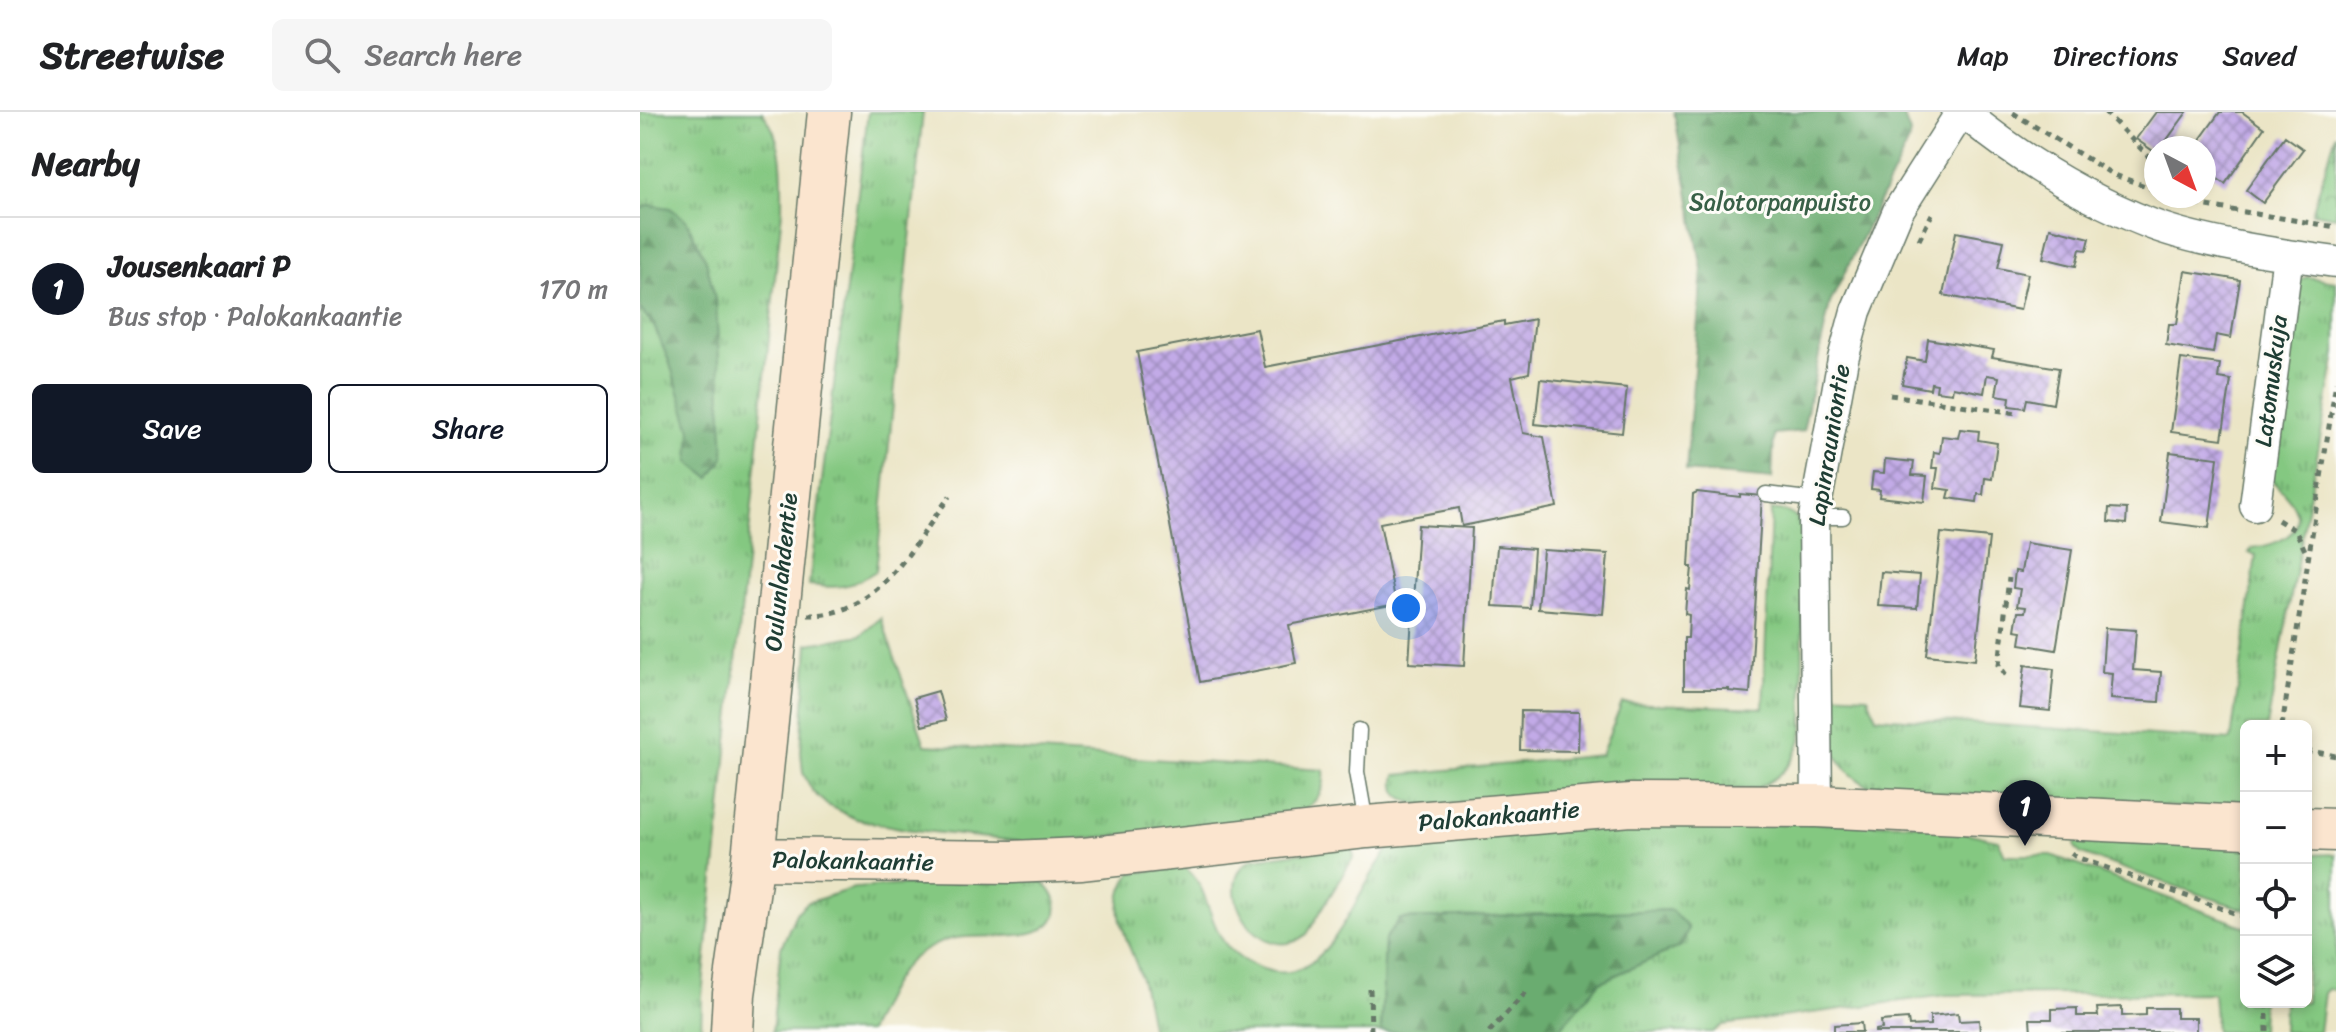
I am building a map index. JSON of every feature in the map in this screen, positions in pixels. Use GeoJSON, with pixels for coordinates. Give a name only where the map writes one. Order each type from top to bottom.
{"type":"FeatureCollection","features":[{"type":"Feature","properties":{"kind":"main road","name":"Oulunlahdentie"},"geometry":{"type":"LineString","coordinates":[[732,1032],[734,994],[753,859],[829,112]]}},
{"type":"Feature","properties":{"kind":"main road","name":"Palokankaantie"},"geometry":{"type":"LineString","coordinates":[[753,859],[1012,862],[1082,859],[1367,827],[1631,805],[1817,806],[2240,827]]}},
{"type":"Feature","properties":{"kind":"main road"},"geometry":{"type":"LineString","coordinates":[[2312,829],[2336,830]]}},
{"type":"Feature","properties":{"kind":"street"},"geometry":{"type":"LineString","coordinates":[[1962,112],[2038,167],[2094,200],[2154,225],[2288,255],[2336,262]]}},
{"type":"Feature","properties":{"kind":"street","name":"Lapinrauniontie"},"geometry":{"type":"LineString","coordinates":[[1817,806],[1824,512],[1843,359],[1856,311],[1898,211],[1962,112]]}},
{"type":"Feature","properties":{"kind":"street","name":"Latomuskuja"},"geometry":{"type":"LineString","coordinates":[[2255,506],[2288,255]]}},
{"type":"Feature","properties":{"kind":"lane"},"geometry":{"type":"LineString","coordinates":[[1766,494],[1824,512]]}},
{"type":"Feature","properties":{"kind":"lane"},"geometry":{"type":"LineString","coordinates":[[1359,730],[1357,772],[1367,827]]}},
{"type":"Feature","properties":{"kind":"path"},"geometry":{"type":"LineString","coordinates":[[2012,112],[2112,174],[2144,186]]}},
{"type":"Feature","properties":{"kind":"path"},"geometry":{"type":"LineString","coordinates":[[2105,112],[2144,152]]}},
{"type":"Feature","properties":{"kind":"path"},"geometry":{"type":"LineString","coordinates":[[1918,241],[1939,200]]}},
{"type":"Feature","properties":{"kind":"path"},"geometry":{"type":"LineString","coordinates":[[2216,207],[2336,227]]}},
{"type":"Feature","properties":{"kind":"path"},"geometry":{"type":"LineString","coordinates":[[2283,720],[2336,382]]}},
{"type":"Feature","properties":{"kind":"path"},"geometry":{"type":"LineString","coordinates":[[1890,395],[2017,413]]}},
{"type":"Feature","properties":{"kind":"path"},"geometry":{"type":"LineString","coordinates":[[777,614],[825,615],[862,603],[879,589],[950,496]]}},
{"type":"Feature","properties":{"kind":"path"},"geometry":{"type":"LineString","coordinates":[[2255,506],[2296,531],[2308,558]]}},
{"type":"Feature","properties":{"kind":"path"},"geometry":{"type":"LineString","coordinates":[[2006,675],[1999,665],[2009,578]]}},
{"type":"Feature","properties":{"kind":"path"},"geometry":{"type":"LineString","coordinates":[[2312,751],[2336,756]]}},
{"type":"Feature","properties":{"kind":"path"},"geometry":{"type":"LineString","coordinates":[[2066,849],[2076,857],[2240,915]]}},
{"type":"Feature","properties":{"kind":"path"},"geometry":{"type":"LineString","coordinates":[[1370,989],[1371,1032]]}},
{"type":"Feature","properties":{"kind":"path"},"geometry":{"type":"LineString","coordinates":[[1489,1032],[1529,989]]}},
{"type":"Feature","properties":{"kind":"path"},"geometry":{"type":"LineString","coordinates":[[2267,1008],[2267,1032]]}},
{"type":"Feature","properties":{"kind":"green space"},"geometry":{"type":"Polygon","coordinates":[[[640,112],[762,112],[775,134],[782,171],[782,210],[702,996],[701,1032],[640,1032],[640,112]]]}},
{"type":"Feature","properties":{"kind":"green space"},"geometry":{"type":"Polygon","coordinates":[[[868,112],[923,112],[876,571],[851,584],[836,587],[809,585],[868,112]]]}},
{"type":"Feature","properties":{"kind":"green space","name":"Salotorpanpuisto"},"geometry":{"type":"Polygon","coordinates":[[[1674,112],[1902,112],[1910,133],[1908,143],[1830,303],[1803,431],[1774,434],[1772,479],[1686,471],[1702,269],[1674,112]]]}},
{"type":"Feature","properties":{"kind":"green space"},"geometry":{"type":"Polygon","coordinates":[[[2336,134],[2336,217],[2312,213],[2336,134]]]}},
{"type":"Feature","properties":{"kind":"green space"},"geometry":{"type":"Polygon","coordinates":[[[650,205],[670,208],[686,220],[706,260],[716,303],[724,457],[710,478],[689,462],[691,430],[669,361],[654,326],[640,309],[640,209],[650,205]]]}},
{"type":"Feature","properties":{"kind":"green space"},"geometry":{"type":"Polygon","coordinates":[[[2307,277],[2336,282],[2336,353],[2268,720],[2240,720],[2240,811],[1874,789],[1848,771],[1834,750],[1827,694],[1868,696],[1876,717],[2231,740],[2256,555],[2249,553],[2252,548],[2278,542],[2296,525],[2297,517],[2292,503],[2269,477],[2298,280],[2307,277]]]}},
{"type":"Feature","properties":{"kind":"green space"},"geometry":{"type":"Polygon","coordinates":[[[1771,510],[1787,512],[1802,521],[1803,732],[1793,759],[1775,778],[1758,788],[1419,805],[1399,796],[1395,787],[1396,775],[1601,755],[1622,703],[1763,708],[1771,510]]]}},
{"type":"Feature","properties":{"kind":"green space"},"geometry":{"type":"Polygon","coordinates":[[[881,618],[925,745],[1324,770],[1323,787],[1315,801],[1287,820],[1034,843],[905,829],[856,819],[827,805],[813,792],[803,773],[801,752],[808,644],[861,635],[881,618]]]}},
{"type":"Feature","properties":{"kind":"green space"},"geometry":{"type":"Polygon","coordinates":[[[1630,820],[1925,824],[1998,840],[2005,855],[2051,855],[2240,925],[2240,1008],[2262,1008],[2261,1032],[2216,1032],[2213,993],[1946,995],[1723,1025],[1713,1032],[1557,1032],[1600,982],[1683,945],[1688,928],[1671,910],[1400,919],[1385,939],[1381,1032],[1152,1032],[1140,977],[1121,921],[1120,897],[1131,873],[1184,867],[1198,883],[1218,933],[1232,951],[1257,967],[1287,972],[1307,965],[1324,951],[1393,845],[1630,820]]]}},
{"type":"Feature","properties":{"kind":"green space"},"geometry":{"type":"Polygon","coordinates":[[[2116,838],[2240,848],[2240,908],[2081,854],[2075,843],[2116,838]]]}},
{"type":"Feature","properties":{"kind":"green space"},"geometry":{"type":"Polygon","coordinates":[[[1351,846],[1354,856],[1307,934],[1290,943],[1273,942],[1258,934],[1246,921],[1238,905],[1235,887],[1239,872],[1252,859],[1351,846]]]}},
{"type":"Feature","properties":{"kind":"green space"},"geometry":{"type":"Polygon","coordinates":[[[2336,854],[2336,990],[2328,989],[2324,993],[2319,1032],[2283,1032],[2284,1008],[2312,1008],[2312,855],[2336,854]]]}},
{"type":"Feature","properties":{"kind":"green space"},"geometry":{"type":"Polygon","coordinates":[[[1038,877],[1056,902],[1056,913],[1051,923],[1028,934],[951,939],[917,955],[894,980],[868,1032],[772,1032],[781,948],[796,913],[807,903],[854,888],[1038,877]]]}},
{"type":"Feature","properties":{"kind":"green space"},"geometry":{"type":"Polygon","coordinates":[[[1671,910],[1688,928],[1683,945],[1600,982],[1557,1032],[1381,1032],[1385,939],[1400,919],[1671,910]]]}},
{"type":"Feature","properties":{"kind":"building"},"geometry":{"type":"Polygon","coordinates":[[[2156,112],[2187,112],[2170,136],[2144,136],[2144,145],[2136,139],[2156,112]]]}},
{"type":"Feature","properties":{"kind":"building"},"geometry":{"type":"Polygon","coordinates":[[[2220,112],[2242,112],[2264,128],[2225,184],[2216,178],[2216,136],[2203,136],[2220,112]]]}},
{"type":"Feature","properties":{"kind":"building"},"geometry":{"type":"Polygon","coordinates":[[[2285,136],[2303,149],[2263,203],[2246,190],[2285,136]]]}},
{"type":"Feature","properties":{"kind":"building"},"geometry":{"type":"Polygon","coordinates":[[[2050,228],[2090,238],[2087,250],[2080,249],[2076,266],[2043,258],[2050,228]]]}},
{"type":"Feature","properties":{"kind":"building"},"geometry":{"type":"Polygon","coordinates":[[[1956,232],[2004,241],[1998,268],[2028,274],[2020,310],[1943,295],[1956,232]]]}},
{"type":"Feature","properties":{"kind":"building"},"geometry":{"type":"Polygon","coordinates":[[[2185,271],[2240,280],[2231,338],[2216,335],[2213,353],[2166,345],[2169,324],[2177,324],[2185,271]]]}},
{"type":"Feature","properties":{"kind":"building"},"geometry":{"type":"Polygon","coordinates":[[[1535,319],[1529,373],[1512,377],[1523,433],[1544,437],[1557,507],[1462,526],[1459,508],[1380,523],[1396,604],[1289,625],[1296,663],[1200,682],[1137,352],[1257,329],[1265,367],[1504,321],[1504,325],[1535,319]]]}},
{"type":"Feature","properties":{"kind":"building"},"geometry":{"type":"Polygon","coordinates":[[[1928,339],[1994,350],[1992,357],[2059,368],[2053,404],[2027,399],[2025,408],[2009,406],[2010,397],[1996,395],[1999,377],[1987,375],[1984,393],[1953,387],[1952,393],[1936,391],[1937,384],[1931,383],[1930,389],[1902,384],[1907,358],[1925,361],[1928,339]]]}},
{"type":"Feature","properties":{"kind":"building"},"geometry":{"type":"Polygon","coordinates":[[[2181,359],[2220,364],[2218,378],[2231,380],[2222,439],[2171,432],[2181,359]]]}},
{"type":"Feature","properties":{"kind":"building"},"geometry":{"type":"Polygon","coordinates":[[[1540,379],[1627,388],[1622,433],[1535,424],[1540,379]]]}},
{"type":"Feature","properties":{"kind":"building"},"geometry":{"type":"Polygon","coordinates":[[[1960,429],[1979,431],[1978,440],[1997,443],[1992,479],[1985,478],[1983,495],[1978,494],[1977,502],[1948,498],[1950,490],[1935,488],[1938,468],[1932,468],[1934,452],[1940,453],[1942,436],[1958,438],[1960,429]]]}},
{"type":"Feature","properties":{"kind":"building"},"geometry":{"type":"Polygon","coordinates":[[[2170,452],[2218,458],[2209,528],[2161,522],[2170,452]]]}},
{"type":"Feature","properties":{"kind":"building"},"geometry":{"type":"Polygon","coordinates":[[[1885,459],[1914,462],[1912,475],[1927,476],[1924,502],[1879,497],[1880,490],[1871,489],[1873,472],[1884,473],[1885,459]]]}},
{"type":"Feature","properties":{"kind":"building"},"geometry":{"type":"Polygon","coordinates":[[[1693,494],[1762,496],[1750,693],[1729,689],[1684,689],[1684,638],[1688,638],[1689,615],[1685,614],[1692,567],[1689,567],[1693,494]]]}},
{"type":"Feature","properties":{"kind":"building"},"geometry":{"type":"Polygon","coordinates":[[[2109,508],[2127,509],[2126,524],[2108,522],[2109,508]]]}},
{"type":"Feature","properties":{"kind":"building"},"geometry":{"type":"Polygon","coordinates":[[[1418,525],[1472,528],[1464,666],[1409,663],[1418,525]]]}},
{"type":"Feature","properties":{"kind":"building"},"geometry":{"type":"Polygon","coordinates":[[[1941,533],[1989,538],[1975,660],[1927,655],[1941,533]]]}},
{"type":"Feature","properties":{"kind":"building"},"geometry":{"type":"Polygon","coordinates":[[[2026,543],[2072,550],[2056,650],[2020,644],[2022,631],[2015,630],[2018,612],[2025,612],[2026,607],[2017,606],[2020,589],[2013,588],[2015,571],[2021,572],[2026,543]]]}},
{"type":"Feature","properties":{"kind":"building"},"geometry":{"type":"Polygon","coordinates":[[[1497,546],[1534,549],[1530,608],[1493,606],[1497,546]]]}},
{"type":"Feature","properties":{"kind":"building"},"geometry":{"type":"Polygon","coordinates":[[[1543,550],[1608,554],[1603,614],[1538,609],[1543,550]]]}},
{"type":"Feature","properties":{"kind":"building"},"geometry":{"type":"Polygon","coordinates":[[[1881,572],[1920,575],[1917,608],[1878,606],[1881,572]]]}},
{"type":"Feature","properties":{"kind":"building"},"geometry":{"type":"Polygon","coordinates":[[[2105,628],[2136,630],[2133,670],[2161,672],[2159,702],[2110,699],[2112,673],[2102,672],[2105,628]]]}},
{"type":"Feature","properties":{"kind":"building"},"geometry":{"type":"Polygon","coordinates":[[[2025,665],[2054,669],[2050,711],[2020,708],[2025,665]]]}},
{"type":"Feature","properties":{"kind":"building"},"geometry":{"type":"Polygon","coordinates":[[[938,691],[946,720],[922,726],[914,698],[938,691]]]}},
{"type":"Feature","properties":{"kind":"building"},"geometry":{"type":"Polygon","coordinates":[[[1521,711],[1579,712],[1578,751],[1520,750],[1521,711]]]}},
{"type":"Feature","properties":{"kind":"building"},"geometry":{"type":"Polygon","coordinates":[[[2122,1007],[2122,1016],[2146,1015],[2146,1008],[2176,1008],[2176,1018],[2196,1018],[2196,1032],[2031,1032],[2030,1019],[2052,1019],[2052,1009],[2077,1008],[2077,1016],[2098,1016],[2097,1008],[2122,1007]]]}},
{"type":"Feature","properties":{"kind":"building"},"geometry":{"type":"Polygon","coordinates":[[[1958,1013],[1959,1021],[1979,1020],[1980,1032],[1875,1032],[1882,1029],[1881,1021],[1908,1019],[1909,1026],[1930,1025],[1930,1016],[1958,1013]]]}},
{"type":"Feature","properties":{"kind":"building"},"geometry":{"type":"Polygon","coordinates":[[[1861,1023],[1862,1032],[1834,1032],[1834,1025],[1861,1023]]]}},
{"type":"Feature","properties":{"kind":"place","name":"Jousenkaari P"},"geometry":{"type":"Point","coordinates":[2025,846]}}]}
